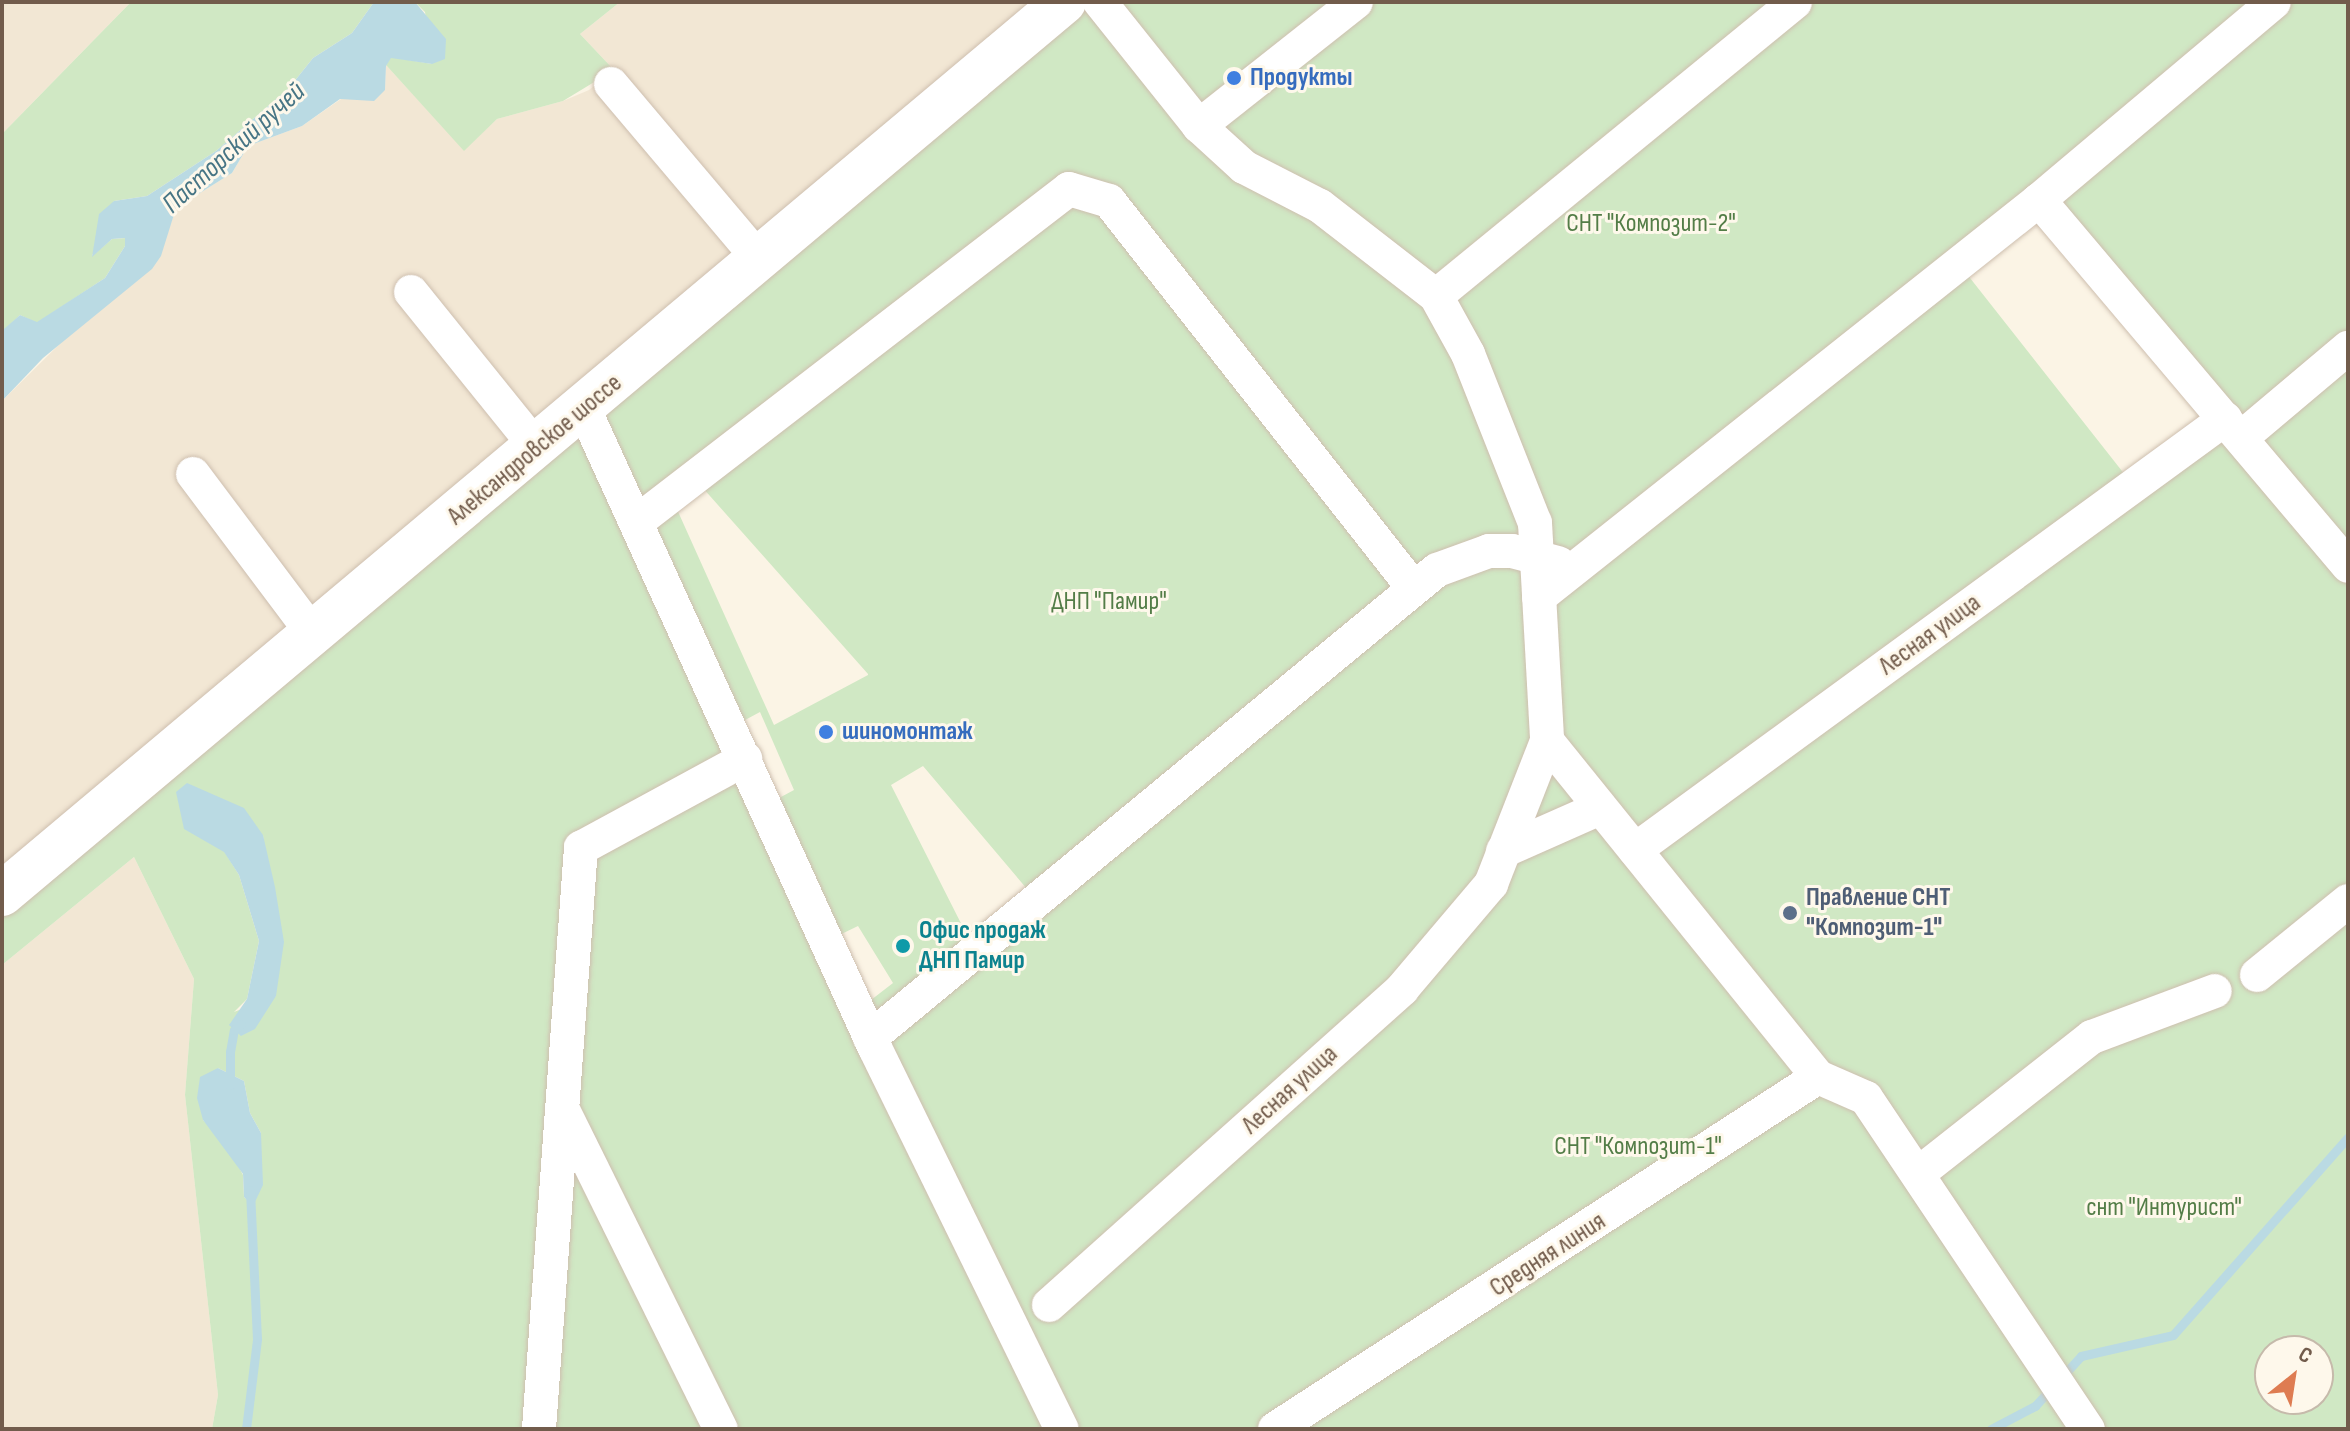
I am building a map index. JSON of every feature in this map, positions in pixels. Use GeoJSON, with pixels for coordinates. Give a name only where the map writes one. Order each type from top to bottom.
{"type":"FeatureCollection","features":[{"type":"Feature","properties":{"kind":"street","name":"Александровское шоссе"},"geometry":{"type":"LineString","coordinates":[[2,894],[584,409],[1064,2]]}},
{"type":"Feature","properties":{"kind":"street"},"geometry":{"type":"LineString","coordinates":[[1100,2],[1199,126],[1244,167],[1320,206],[1436,296],[1468,354],[1535,523],[1547,741],[1818,1077],[1866,1098],[2047,1363],[2088,1429]]}},
{"type":"Feature","properties":{"kind":"street"},"geometry":{"type":"LineString","coordinates":[[1199,126],[1356,2]]}},
{"type":"Feature","properties":{"kind":"street"},"geometry":{"type":"LineString","coordinates":[[1436,296],[1795,2]]}},
{"type":"Feature","properties":{"kind":"street"},"geometry":{"type":"LineString","coordinates":[[1539,597],[2039,200],[2259,6]]}},
{"type":"Feature","properties":{"kind":"street"},"geometry":{"type":"LineString","coordinates":[[611,84],[759,259]]}},
{"type":"Feature","properties":{"kind":"street"},"geometry":{"type":"LineString","coordinates":[[638,521],[1069,189],[1109,201],[1413,588]]}},
{"type":"Feature","properties":{"kind":"street"},"geometry":{"type":"LineString","coordinates":[[2039,200],[2348,566]]}},
{"type":"Feature","properties":{"kind":"street"},"geometry":{"type":"LineString","coordinates":[[411,292],[537,448]]}},
{"type":"Feature","properties":{"kind":"street","name":"Лесная улица"},"geometry":{"type":"LineString","coordinates":[[1635,850],[2348,348]]}},
{"type":"Feature","properties":{"kind":"street"},"geometry":{"type":"LineString","coordinates":[[584,409],[638,521],[870,1038],[1062,1429]]}},
{"type":"Feature","properties":{"kind":"street"},"geometry":{"type":"LineString","coordinates":[[193,474],[314,635]]}},
{"type":"Feature","properties":{"kind":"street"},"geometry":{"type":"LineString","coordinates":[[870,1038],[1413,588],[1445,566],[1489,551],[1512,551],[1537,560],[1578,566]]}},
{"type":"Feature","properties":{"kind":"street","name":"Лесная улица"},"geometry":{"type":"LineString","coordinates":[[1049,1305],[1402,989],[1491,884],[1547,741]]}},
{"type":"Feature","properties":{"kind":"street"},"geometry":{"type":"LineString","coordinates":[[539,1429],[581,848],[745,759]]}},
{"type":"Feature","properties":{"kind":"street"},"geometry":{"type":"LineString","coordinates":[[1503,851],[1600,808]]}},
{"type":"Feature","properties":{"kind":"street"},"geometry":{"type":"LineString","coordinates":[[2257,975],[2348,901]]}},
{"type":"Feature","properties":{"kind":"street"},"geometry":{"type":"LineString","coordinates":[[1919,1173],[2092,1037],[2215,991]]}},
{"type":"Feature","properties":{"kind":"street","name":"Средняя линия"},"geometry":{"type":"LineString","coordinates":[[1275,1429],[1818,1077]]}},
{"type":"Feature","properties":{"kind":"street"},"geometry":{"type":"LineString","coordinates":[[562,1110],[721,1429]]}},
{"type":"Feature","properties":{"kind":"shaded area"},"geometry":{"type":"Polygon","coordinates":[[[2,2],[131,2],[2,134],[2,2]]]}},
{"type":"Feature","properties":{"kind":"shaded area"},"geometry":{"type":"Polygon","coordinates":[[[620,2],[1067,2],[2,894],[2,401],[165,240],[176,208],[232,173],[248,146],[302,126],[341,99],[385,90],[386,65],[464,150],[497,119],[563,101],[589,90],[614,70],[580,34],[620,2]]]}},
{"type":"Feature","properties":{"kind":"shaded area"},"geometry":{"type":"Polygon","coordinates":[[[134,857],[194,979],[185,1095],[218,1395],[212,1429],[2,1429],[2,965],[134,857]]]}},
{"type":"Feature","properties":{"kind":"green space"},"geometry":{"type":"Polygon","coordinates":[[[131,2],[374,2],[352,33],[313,58],[289,88],[216,151],[147,196],[114,201],[92,256],[112,239],[126,238],[125,246],[105,278],[37,323],[20,315],[2,332],[2,134],[131,2]]]}},
{"type":"Feature","properties":{"kind":"green space"},"geometry":{"type":"Polygon","coordinates":[[[415,2],[620,2],[580,34],[614,70],[563,101],[497,119],[464,151],[386,65],[391,57],[432,64],[425,12],[415,2]]]}},
{"type":"Feature","properties":{"kind":"green space"},"geometry":{"type":"Polygon","coordinates":[[[1067,2],[2348,2],[2348,1429],[212,1429],[218,1395],[185,1095],[194,979],[134,857],[2,965],[2,894],[1067,2]],[[2039,201],[1959,264],[2133,485],[2225,419],[2039,201]],[[694,478],[671,496],[774,725],[868,675],[694,478]],[[760,712],[732,727],[766,805],[794,790],[760,712]],[[923,766],[891,785],[976,953],[1038,902],[923,766]],[[184,828],[224,851],[239,875],[259,941],[247,999],[234,1012],[276,996],[263,835],[184,828]],[[858,926],[827,941],[891,1038],[871,1000],[893,983],[858,926]],[[218,1068],[203,1120],[228,1147],[243,1175],[244,1197],[253,1205],[261,1133],[250,1113],[244,1081],[218,1068]]]}},
{"type":"Feature","properties":{"kind":"water","name":"Пасторский ручей"},"geometry":{"type":"Polygon","coordinates":[[[374,2],[415,2],[446,39],[445,59],[432,64],[391,58],[386,66],[385,90],[374,101],[340,99],[302,126],[248,146],[232,173],[176,208],[161,256],[152,269],[43,358],[2,401],[4,329],[20,315],[37,322],[105,278],[125,246],[125,238],[112,239],[92,257],[99,214],[114,201],[147,196],[216,151],[289,88],[313,58],[352,33],[374,2]]]}},
{"type":"Feature","properties":{"kind":"water"},"geometry":{"type":"Polygon","coordinates":[[[187,783],[244,808],[263,835],[275,887],[284,942],[276,996],[255,1029],[241,1036],[229,1025],[247,999],[259,941],[239,875],[224,852],[184,829],[176,792],[187,783]]]}},
{"type":"Feature","properties":{"kind":"water"},"geometry":{"type":"Polygon","coordinates":[[[218,1068],[244,1081],[250,1113],[261,1133],[263,1185],[253,1206],[244,1197],[243,1174],[203,1120],[197,1098],[200,1077],[218,1068]]]}},
{"type":"Feature","properties":{"kind":"waterway"},"geometry":{"type":"LineString","coordinates":[[230,1085],[230,1052],[234,1030],[241,1024]]}},
{"type":"Feature","properties":{"kind":"waterway"},"geometry":{"type":"LineString","coordinates":[[1991,1429],[2035,1406],[2081,1356],[2173,1335],[2348,1137]]}},
{"type":"Feature","properties":{"kind":"waterway"},"geometry":{"type":"LineString","coordinates":[[246,1429],[257,1339],[250,1190]]}},
{"type":"Feature","properties":{"kind":"place","name":"Продукты"},"geometry":{"type":"Point","coordinates":[1234,78]}},
{"type":"Feature","properties":{"kind":"place","name":"шиномонтаж"},"geometry":{"type":"Point","coordinates":[826,732]}},
{"type":"Feature","properties":{"kind":"place","name":"Правление СНТ \"Композит-1\""},"geometry":{"type":"Point","coordinates":[1790,913]}},
{"type":"Feature","properties":{"kind":"place","name":"Офис продаж ДНП Памир"},"geometry":{"type":"Point","coordinates":[903,946]}},
{"type":"Feature","properties":{"kind":"park label","name":"СНТ \"Композит-2\""},"geometry":{"type":"Point","coordinates":[1651,224]}},
{"type":"Feature","properties":{"kind":"park label","name":"ДНП \"Памир\""},"geometry":{"type":"Point","coordinates":[1109,602]}},
{"type":"Feature","properties":{"kind":"park label","name":"СНТ \"Композит-1\""},"geometry":{"type":"Point","coordinates":[1638,1147]}},
{"type":"Feature","properties":{"kind":"park label","name":"снт \"Интурист\""},"geometry":{"type":"Point","coordinates":[2164,1208]}}]}
